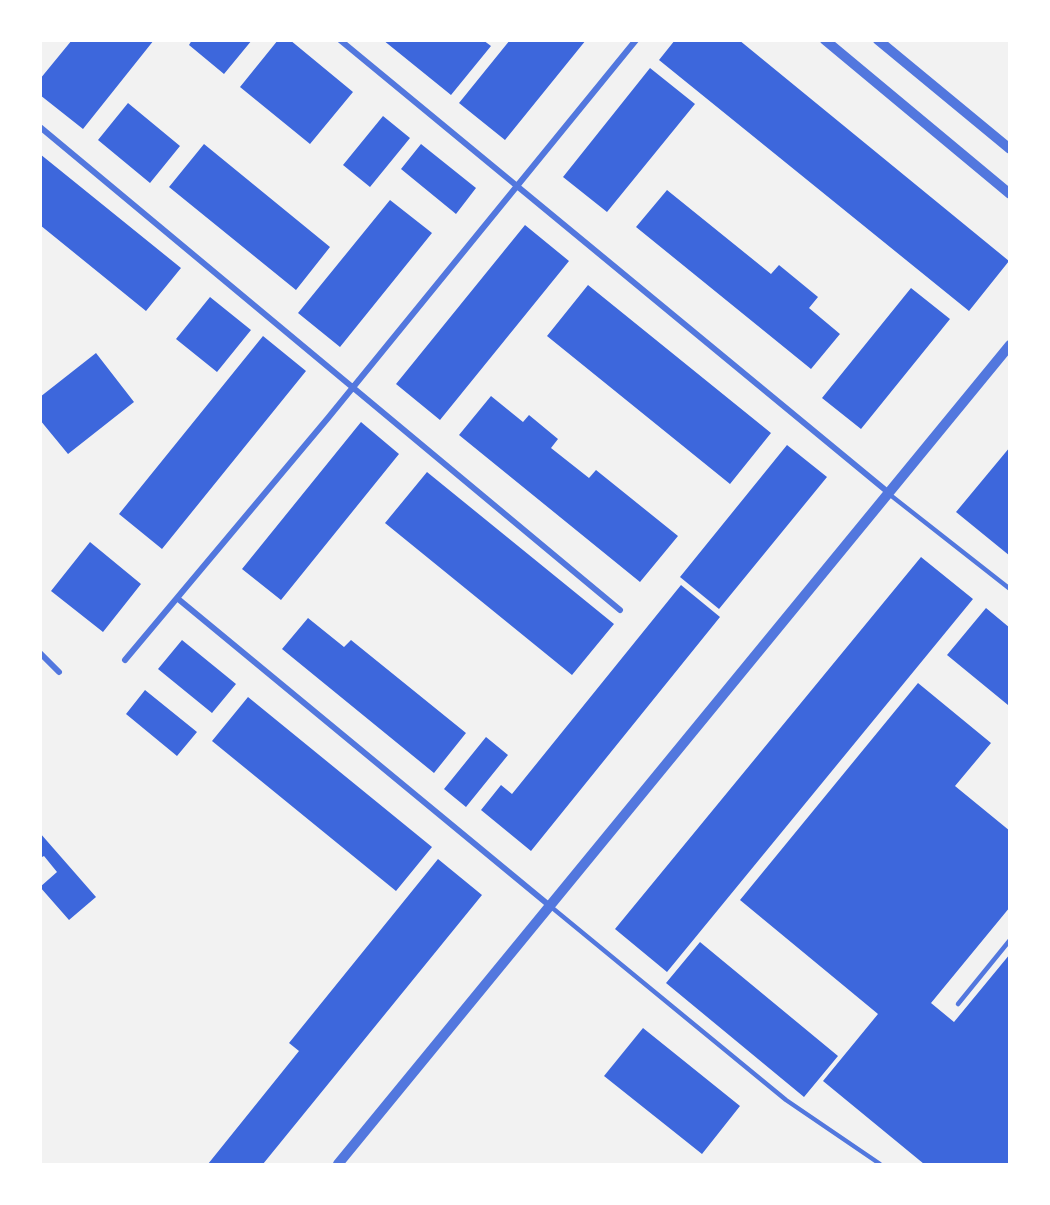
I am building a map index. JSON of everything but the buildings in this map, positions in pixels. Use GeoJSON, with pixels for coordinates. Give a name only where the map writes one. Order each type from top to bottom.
{"type":"FeatureCollection","features":[{"type":"Feature","properties":{"kind":"street"},"geometry":{"type":"LineString","coordinates":[[340,40],[889,493]]}},
{"type":"Feature","properties":{"kind":"street"},"geometry":{"type":"LineString","coordinates":[[125,660],[353,387],[636,40]]}},
{"type":"Feature","properties":{"kind":"street"},"geometry":{"type":"LineString","coordinates":[[825,40],[1010,194]]}},
{"type":"Feature","properties":{"kind":"street"},"geometry":{"type":"LineString","coordinates":[[878,40],[1010,149]]}},
{"type":"Feature","properties":{"kind":"street"},"geometry":{"type":"LineString","coordinates":[[40,127],[620,610]]}},
{"type":"Feature","properties":{"kind":"street"},"geometry":{"type":"LineString","coordinates":[[338,1164],[1008,350]]}},
{"type":"Feature","properties":{"kind":"street"},"geometry":{"type":"LineString","coordinates":[[177,598],[550,906]]}},
{"type":"Feature","properties":{"kind":"street"},"geometry":{"type":"LineString","coordinates":[[40,653],[59,672]]}},
{"type":"Feature","properties":{"kind":"lane"},"geometry":{"type":"LineString","coordinates":[[889,493],[1010,589]]}},
{"type":"Feature","properties":{"kind":"lane"},"geometry":{"type":"LineString","coordinates":[[550,906],[786,1101],[880,1164]]}},
{"type":"Feature","properties":{"kind":"lane"},"geometry":{"type":"LineString","coordinates":[[958,1004],[1010,940]]}}]}
